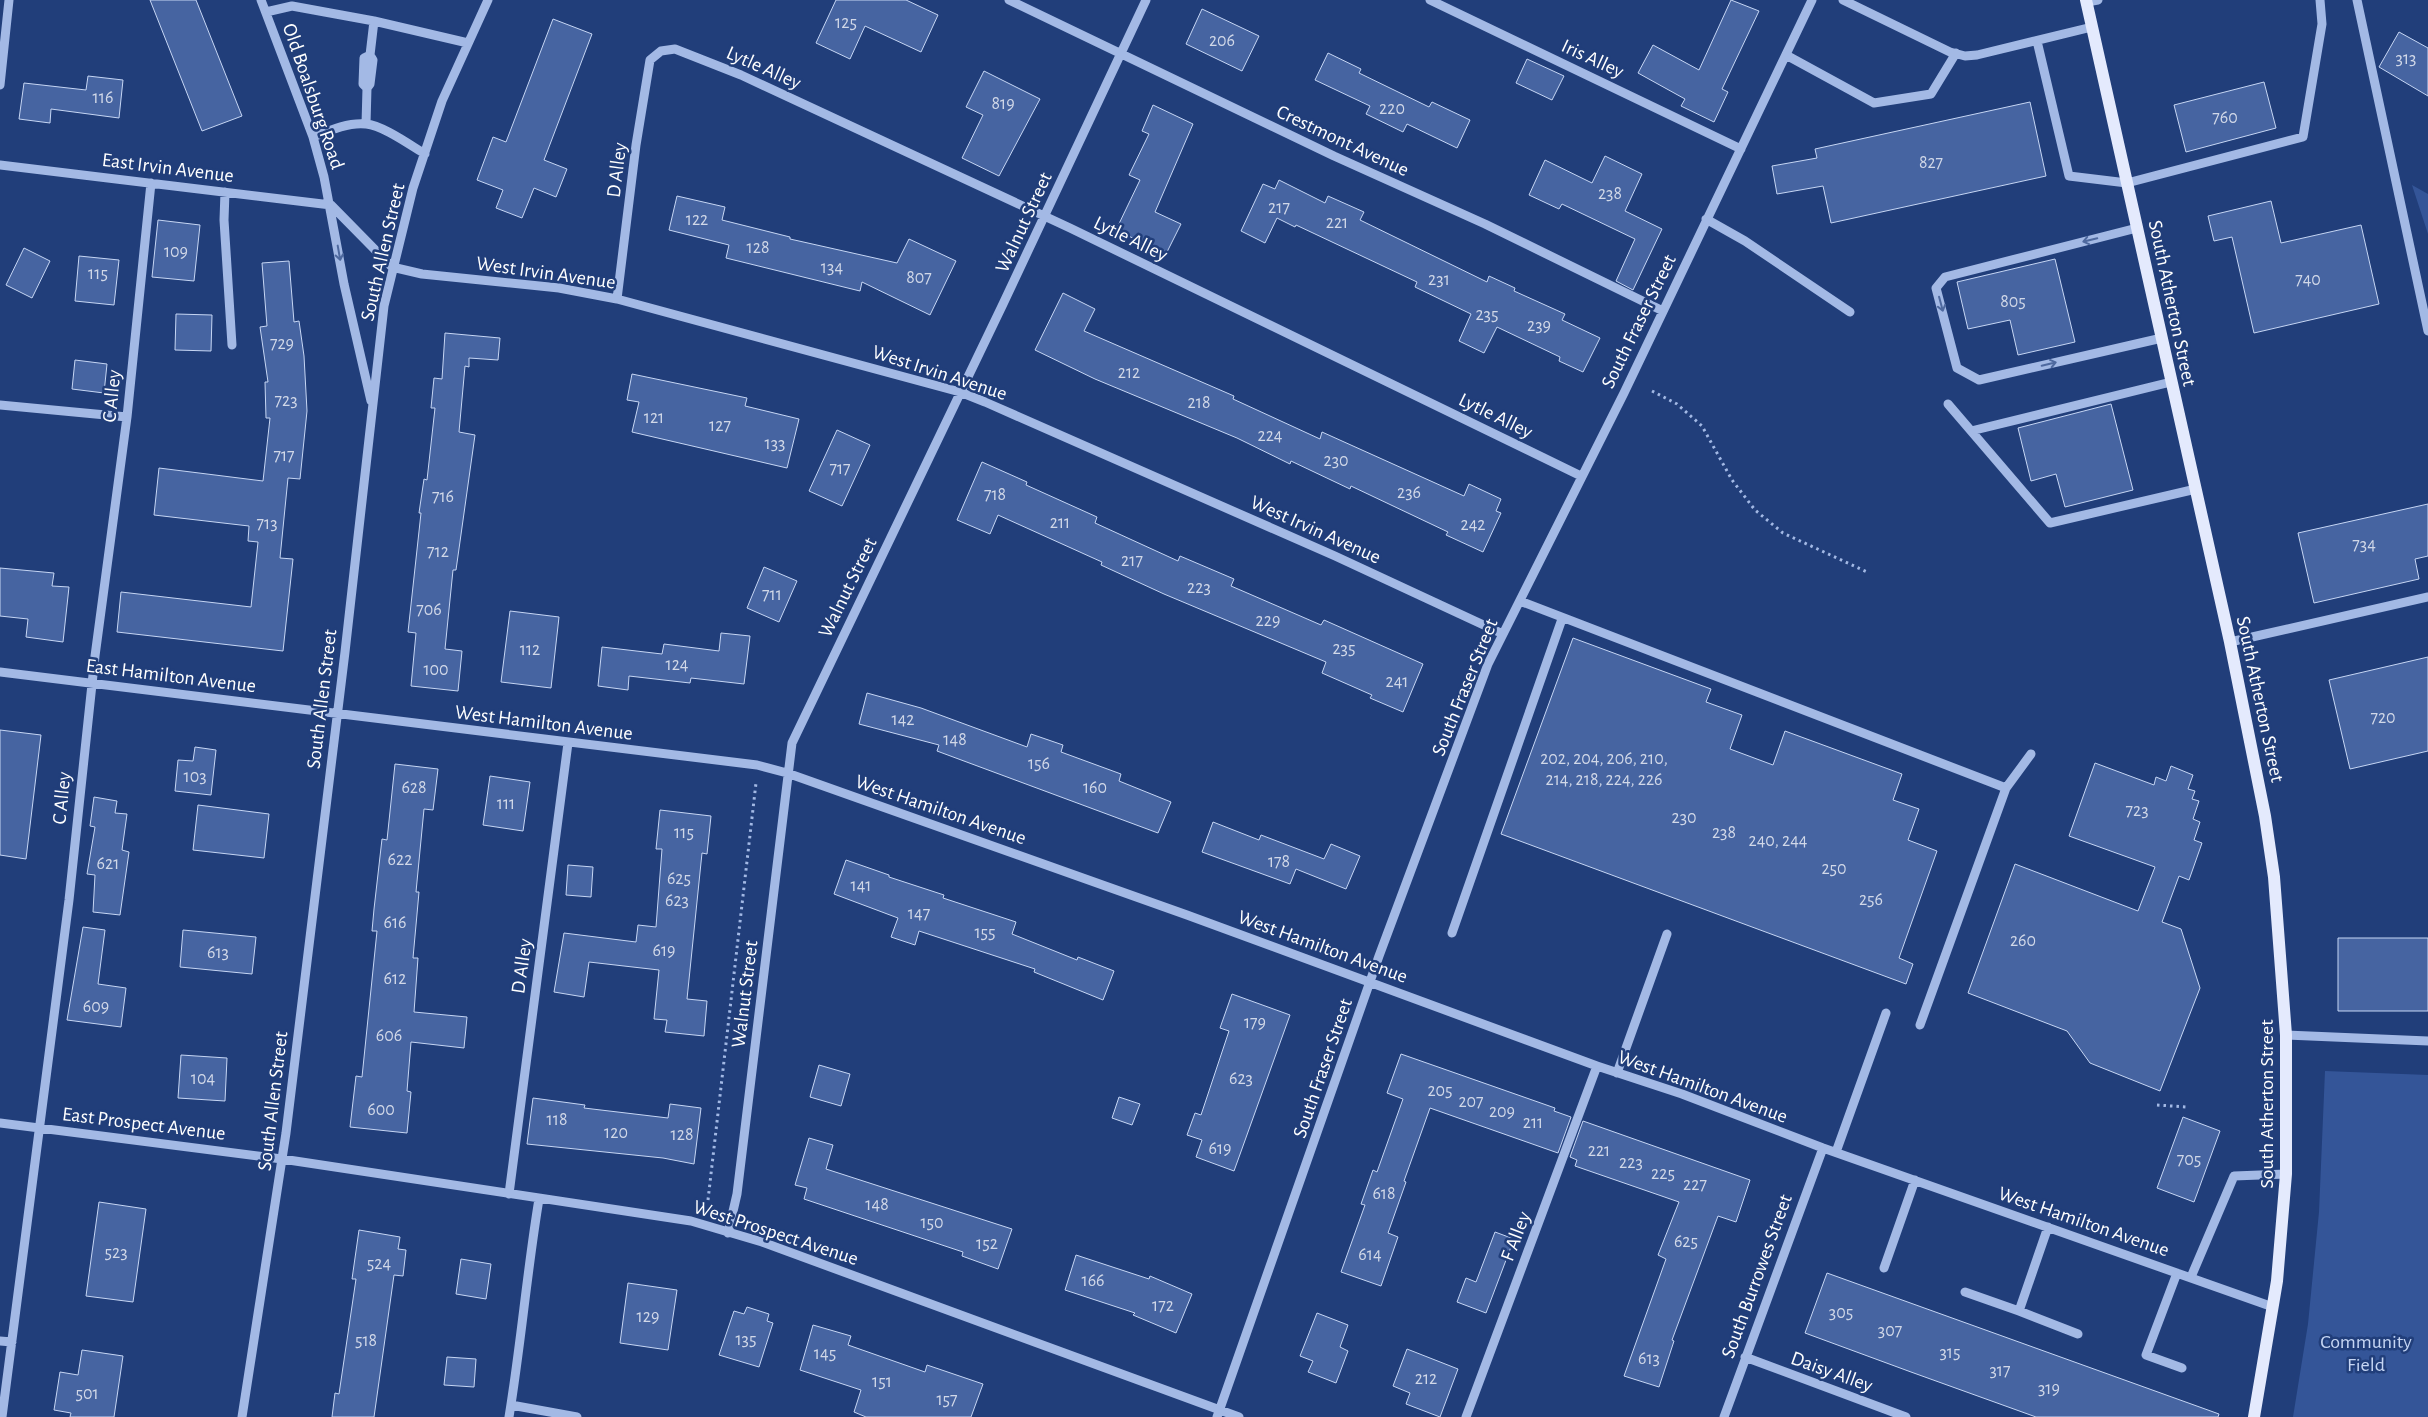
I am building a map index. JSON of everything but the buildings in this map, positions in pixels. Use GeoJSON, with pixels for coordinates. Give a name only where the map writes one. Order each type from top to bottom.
{"type":"FeatureCollection","features":[{"type":"Feature","properties":{"kind":"main road","name":"South Atherton Street"},"geometry":{"type":"LineString","coordinates":[[2091,1],[2092,27],[2230,642],[2255,763],[2274,877],[2286,1035],[2286,1174],[2273,1307],[2254,1417]]}},
{"type":"Feature","properties":{"kind":"street"},"geometry":{"type":"LineString","coordinates":[[0,84],[9,0]]}},
{"type":"Feature","properties":{"kind":"street","name":"Old Boalsburg Road"},"geometry":{"type":"LineString","coordinates":[[261,0],[312,137],[331,205],[344,284],[372,409]]}},
{"type":"Feature","properties":{"kind":"street","name":"South Allen Street"},"geometry":{"type":"LineString","coordinates":[[242,1417],[282,1159],[337,713],[384,306],[392,267],[442,101],[488,0]]}},
{"type":"Feature","properties":{"kind":"street","name":"Crestmont Avenue"},"geometry":{"type":"LineString","coordinates":[[1009,0],[1122,52],[1334,156],[1485,224],[1663,311]]}},
{"type":"Feature","properties":{"kind":"street","name":"Walnut Street"},"geometry":{"type":"LineString","coordinates":[[728,1233],[738,1185],[792,742],[1045,216],[1146,0]]}},
{"type":"Feature","properties":{"kind":"street","name":"Iris Alley"},"geometry":{"type":"LineString","coordinates":[[1430,0],[1741,149]]}},
{"type":"Feature","properties":{"kind":"street","name":"South Fraser Street"},"geometry":{"type":"LineString","coordinates":[[1219,1414],[1370,982],[1482,680],[1581,476],[1624,393],[1812,0]]}},
{"type":"Feature","properties":{"kind":"street"},"geometry":{"type":"LineString","coordinates":[[1843,0],[1956,54],[1977,55],[2092,27]]}},
{"type":"Feature","properties":{"kind":"street"},"geometry":{"type":"LineString","coordinates":[[2037,40],[2069,176],[2128,183],[2303,137],[2322,24],[2320,0]]}},
{"type":"Feature","properties":{"kind":"street"},"geometry":{"type":"LineString","coordinates":[[2357,0],[2428,331]]}},
{"type":"Feature","properties":{"kind":"street"},"geometry":{"type":"LineString","coordinates":[[266,12],[292,6],[374,21],[468,43]]}},
{"type":"Feature","properties":{"kind":"street"},"geometry":{"type":"LineString","coordinates":[[366,124],[367,88],[370,84],[373,60],[370,55],[374,21]]}},
{"type":"Feature","properties":{"kind":"street","name":"Lytle Alley"},"geometry":{"type":"LineString","coordinates":[[661,51],[675,49],[741,75],[1045,216],[1581,476]]}},
{"type":"Feature","properties":{"kind":"street","name":"D Alley"},"geometry":{"type":"LineString","coordinates":[[617,299],[636,145],[650,60],[661,51]]}},
{"type":"Feature","properties":{"kind":"street"},"geometry":{"type":"LineString","coordinates":[[1786,55],[1874,103],[1931,94],[1956,54]]}},
{"type":"Feature","properties":{"kind":"street"},"geometry":{"type":"LineString","coordinates":[[312,137],[338,128],[366,124],[384,131],[425,154]]}},
{"type":"Feature","properties":{"kind":"street","name":"East Irvin Avenue"},"geometry":{"type":"LineString","coordinates":[[0,165],[331,205]]}},
{"type":"Feature","properties":{"kind":"street","name":"C Alley"},"geometry":{"type":"LineString","coordinates":[[2,1417],[68,900],[91,683],[127,417],[151,183]]}},
{"type":"Feature","properties":{"kind":"street"},"geometry":{"type":"LineString","coordinates":[[225,192],[224,220],[232,345]]}},
{"type":"Feature","properties":{"kind":"street","name":"Old Boalsburg Road"},"geometry":{"type":"LineString","coordinates":[[331,205],[392,267]]}},
{"type":"Feature","properties":{"kind":"street"},"geometry":{"type":"LineString","coordinates":[[1706,219],[1745,241],[1850,312]]}},
{"type":"Feature","properties":{"kind":"street"},"geometry":{"type":"LineString","coordinates":[[2137,228],[1945,277],[1936,288],[1957,368],[1979,380],[2162,338]]}},
{"type":"Feature","properties":{"kind":"street","name":"West Irvin Avenue"},"geometry":{"type":"LineString","coordinates":[[392,267],[422,274],[559,288],[617,299],[960,392],[1335,556],[1503,634]]}},
{"type":"Feature","properties":{"kind":"street"},"geometry":{"type":"LineString","coordinates":[[1971,431],[2171,382]]}},
{"type":"Feature","properties":{"kind":"street"},"geometry":{"type":"LineString","coordinates":[[1948,404],[2050,523],[2196,489]]}},
{"type":"Feature","properties":{"kind":"street"},"geometry":{"type":"LineString","coordinates":[[0,405],[127,417]]}},
{"type":"Feature","properties":{"kind":"street"},"geometry":{"type":"LineString","coordinates":[[2230,642],[2428,597]]}},
{"type":"Feature","properties":{"kind":"street"},"geometry":{"type":"LineString","coordinates":[[1520,601],[1562,619],[2006,788]]}},
{"type":"Feature","properties":{"kind":"street"},"geometry":{"type":"LineString","coordinates":[[1452,933],[1562,619]]}},
{"type":"Feature","properties":{"kind":"street","name":"East Hamilton Avenue"},"geometry":{"type":"LineString","coordinates":[[0,672],[337,713]]}},
{"type":"Feature","properties":{"kind":"street","name":"West Hamilton Avenue"},"geometry":{"type":"LineString","coordinates":[[337,713],[758,765],[787,773],[1187,915],[1597,1066],[1682,1094],[1823,1148],[2273,1307]]}},
{"type":"Feature","properties":{"kind":"street","name":"D Alley"},"geometry":{"type":"LineString","coordinates":[[509,1194],[568,743]]}},
{"type":"Feature","properties":{"kind":"street"},"geometry":{"type":"LineString","coordinates":[[1920,1025],[2006,788],[2032,754]]}},
{"type":"Feature","properties":{"kind":"street"},"geometry":{"type":"LineString","coordinates":[[1617,1073],[1667,934]]}},
{"type":"Feature","properties":{"kind":"street"},"geometry":{"type":"LineString","coordinates":[[1836,1152],[1886,1013]]}},
{"type":"Feature","properties":{"kind":"street"},"geometry":{"type":"LineString","coordinates":[[2286,1035],[2428,1041]]}},
{"type":"Feature","properties":{"kind":"street","name":"F Alley"},"geometry":{"type":"LineString","coordinates":[[1466,1417],[1597,1066]]}},
{"type":"Feature","properties":{"kind":"street","name":"East Prospect Avenue"},"geometry":{"type":"LineString","coordinates":[[0,1123],[282,1159]]}},
{"type":"Feature","properties":{"kind":"street","name":"South Burrowes Street"},"geometry":{"type":"LineString","coordinates":[[1724,1417],[1823,1148]]}},
{"type":"Feature","properties":{"kind":"street","name":"West Prospect Avenue"},"geometry":{"type":"LineString","coordinates":[[282,1159],[691,1222],[762,1242],[1219,1414],[1239,1417]]}},
{"type":"Feature","properties":{"kind":"street"},"geometry":{"type":"LineString","coordinates":[[2190,1277],[2234,1176],[2286,1174]]}},
{"type":"Feature","properties":{"kind":"street"},"geometry":{"type":"LineString","coordinates":[[1884,1268],[1915,1180]]}},
{"type":"Feature","properties":{"kind":"street"},"geometry":{"type":"LineString","coordinates":[[509,1417],[539,1199]]}},
{"type":"Feature","properties":{"kind":"street"},"geometry":{"type":"LineString","coordinates":[[2019,1311],[2048,1227]]}},
{"type":"Feature","properties":{"kind":"street"},"geometry":{"type":"LineString","coordinates":[[2177,1273],[2146,1355],[2182,1368]]}},
{"type":"Feature","properties":{"kind":"street"},"geometry":{"type":"LineString","coordinates":[[1965,1292],[2078,1334]]}},
{"type":"Feature","properties":{"kind":"street"},"geometry":{"type":"LineString","coordinates":[[0,1341],[12,1342]]}},
{"type":"Feature","properties":{"kind":"street","name":"Daisy Alley"},"geometry":{"type":"LineString","coordinates":[[1745,1357],[1906,1417]]}},
{"type":"Feature","properties":{"kind":"street"},"geometry":{"type":"LineString","coordinates":[[511,1405],[576,1417]]}},
{"type":"Feature","properties":{"kind":"path"},"geometry":{"type":"LineString","coordinates":[[1652,391],[1677,404],[1702,426],[1732,480],[1756,510],[1783,533],[1867,572]]}},
{"type":"Feature","properties":{"kind":"path"},"geometry":{"type":"LineString","coordinates":[[708,1200],[758,765]]}},
{"type":"Feature","properties":{"kind":"path"},"geometry":{"type":"LineString","coordinates":[[2157,1105],[2186,1106]]}},
{"type":"Feature","properties":{"kind":"green space"},"geometry":{"type":"Polygon","coordinates":[[[2412,185],[2428,194],[2428,234],[2412,185]]]}},
{"type":"Feature","properties":{"kind":"green space","name":"Community Field"},"geometry":{"type":"Polygon","coordinates":[[[2325,1071],[2428,1075],[2428,1417],[2293,1417],[2308,1324],[2319,1212],[2325,1071]]]}}]}
